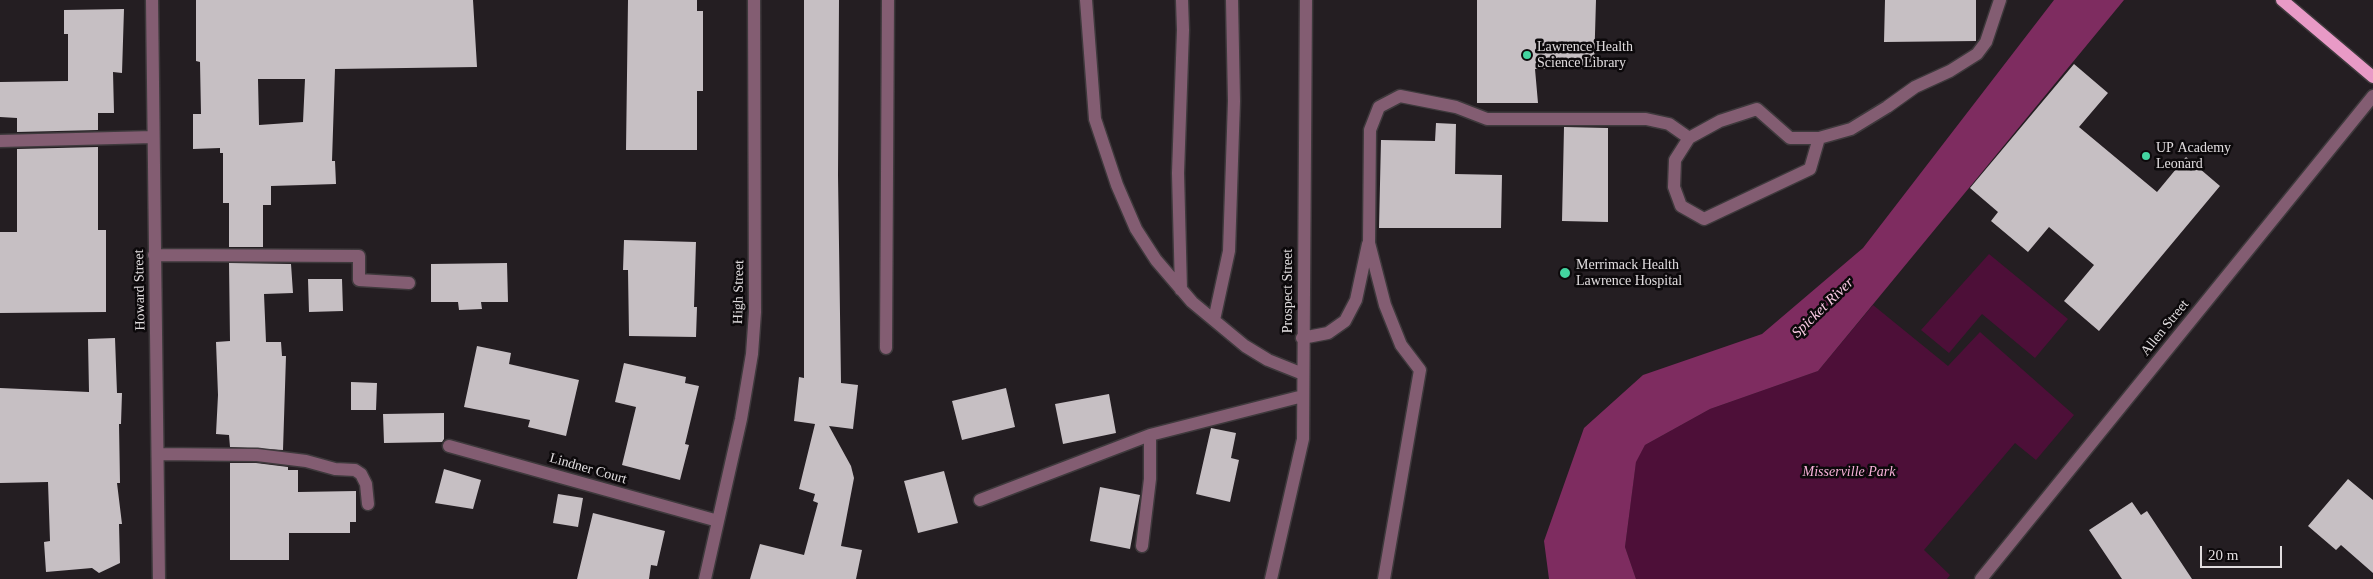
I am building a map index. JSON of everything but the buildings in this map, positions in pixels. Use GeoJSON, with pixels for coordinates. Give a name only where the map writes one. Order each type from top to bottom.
{"type":"FeatureCollection","features":[{"type":"Feature","properties":{"kind":"main road"},"geometry":{"type":"LineString","coordinates":[[2282,0],[2373,77]]}},
{"type":"Feature","properties":{"kind":"street","name":"Howard Street"},"geometry":{"type":"LineString","coordinates":[[152,0],[154,255],[160,579]]}},
{"type":"Feature","properties":{"kind":"street","name":"High Street"},"geometry":{"type":"LineString","coordinates":[[705,579],[748,382],[755,312],[754,0]]}},
{"type":"Feature","properties":{"kind":"street"},"geometry":{"type":"LineString","coordinates":[[886,348],[888,0]]}},
{"type":"Feature","properties":{"kind":"street"},"geometry":{"type":"LineString","coordinates":[[1086,0],[1094,119],[1136,229],[1156,260],[1181,290],[1214,320],[1245,346],[1268,360],[1303,374]]}},
{"type":"Feature","properties":{"kind":"street"},"geometry":{"type":"LineString","coordinates":[[1181,290],[1178,173],[1183,30],[1182,0]]}},
{"type":"Feature","properties":{"kind":"street"},"geometry":{"type":"LineString","coordinates":[[1214,320],[1229,251],[1234,101],[1232,0]]}},
{"type":"Feature","properties":{"kind":"street","name":"Prospect Street"},"geometry":{"type":"LineString","coordinates":[[1271,579],[1303,439],[1302,338],[1306,0]]}},
{"type":"Feature","properties":{"kind":"street"},"geometry":{"type":"LineString","coordinates":[[1819,138],[1810,169],[1704,219],[1680,206],[1674,187],[1675,160],[1689,138],[1720,121],[1757,109],[1790,138],[1819,138],[1851,129],[1915,87],[1950,71],[1977,54],[1986,42],[2000,0]]}},
{"type":"Feature","properties":{"kind":"street"},"geometry":{"type":"LineString","coordinates":[[1302,338],[1328,333],[1345,321],[1356,300],[1368,243],[1370,130],[1379,107],[1400,96],[1456,107],[1487,119],[1646,119],[1669,124],[1689,138]]}},
{"type":"Feature","properties":{"kind":"street","name":"Allen Street"},"geometry":{"type":"LineString","coordinates":[[1987,577],[2373,96]]}},
{"type":"Feature","properties":{"kind":"street"},"geometry":{"type":"LineString","coordinates":[[0,141],[153,137]]}},
{"type":"Feature","properties":{"kind":"street"},"geometry":{"type":"LineString","coordinates":[[1368,243],[1386,305],[1401,345],[1420,370],[1384,579]]}},
{"type":"Feature","properties":{"kind":"street"},"geometry":{"type":"LineString","coordinates":[[154,255],[359,256],[359,280],[409,283]]}},
{"type":"Feature","properties":{"kind":"street"},"geometry":{"type":"LineString","coordinates":[[980,500],[1150,435],[1303,396]]}},
{"type":"Feature","properties":{"kind":"street"},"geometry":{"type":"LineString","coordinates":[[1142,546],[1150,479],[1150,435]]}},
{"type":"Feature","properties":{"kind":"street","name":"Lindner Court"},"geometry":{"type":"LineString","coordinates":[[449,446],[718,521]]}},
{"type":"Feature","properties":{"kind":"street"},"geometry":{"type":"LineString","coordinates":[[158,454],[257,455],[306,461],[335,469],[355,470],[361,474],[366,484],[368,504]]}},
{"type":"Feature","properties":{"kind":"green space"},"geometry":{"type":"Polygon","coordinates":[[[1989,254],[2068,319],[2035,358],[1982,314],[1949,353],[1921,330],[1989,254]]]}},
{"type":"Feature","properties":{"kind":"green space","name":"Misserville Park"},"geometry":{"type":"Polygon","coordinates":[[[1873,305],[1948,366],[1980,332],[2074,415],[2036,460],[2015,443],[1924,550],[1950,575],[1947,579],[1636,579],[1625,547],[1636,461],[1645,445],[1710,409],[1818,371],[1873,305]]]}},
{"type":"Feature","properties":{"kind":"water","name":"Spicket River"},"geometry":{"type":"Polygon","coordinates":[[[2054,0],[2124,0],[1818,371],[1710,409],[1645,445],[1636,462],[1625,547],[1636,579],[1549,579],[1544,541],[1584,428],[1643,375],[1762,334],[1863,248],[2054,0]]]}},
{"type":"Feature","properties":{"kind":"place","name":"Lawrence Health Science Library"},"geometry":{"type":"Point","coordinates":[1527,55]}},
{"type":"Feature","properties":{"kind":"place","name":"UP Academy Leonard"},"geometry":{"type":"Point","coordinates":[2146,156]}},
{"type":"Feature","properties":{"kind":"place","name":"Merrimack Health Lawrence Hospital"},"geometry":{"type":"Point","coordinates":[1565,273]}}]}
